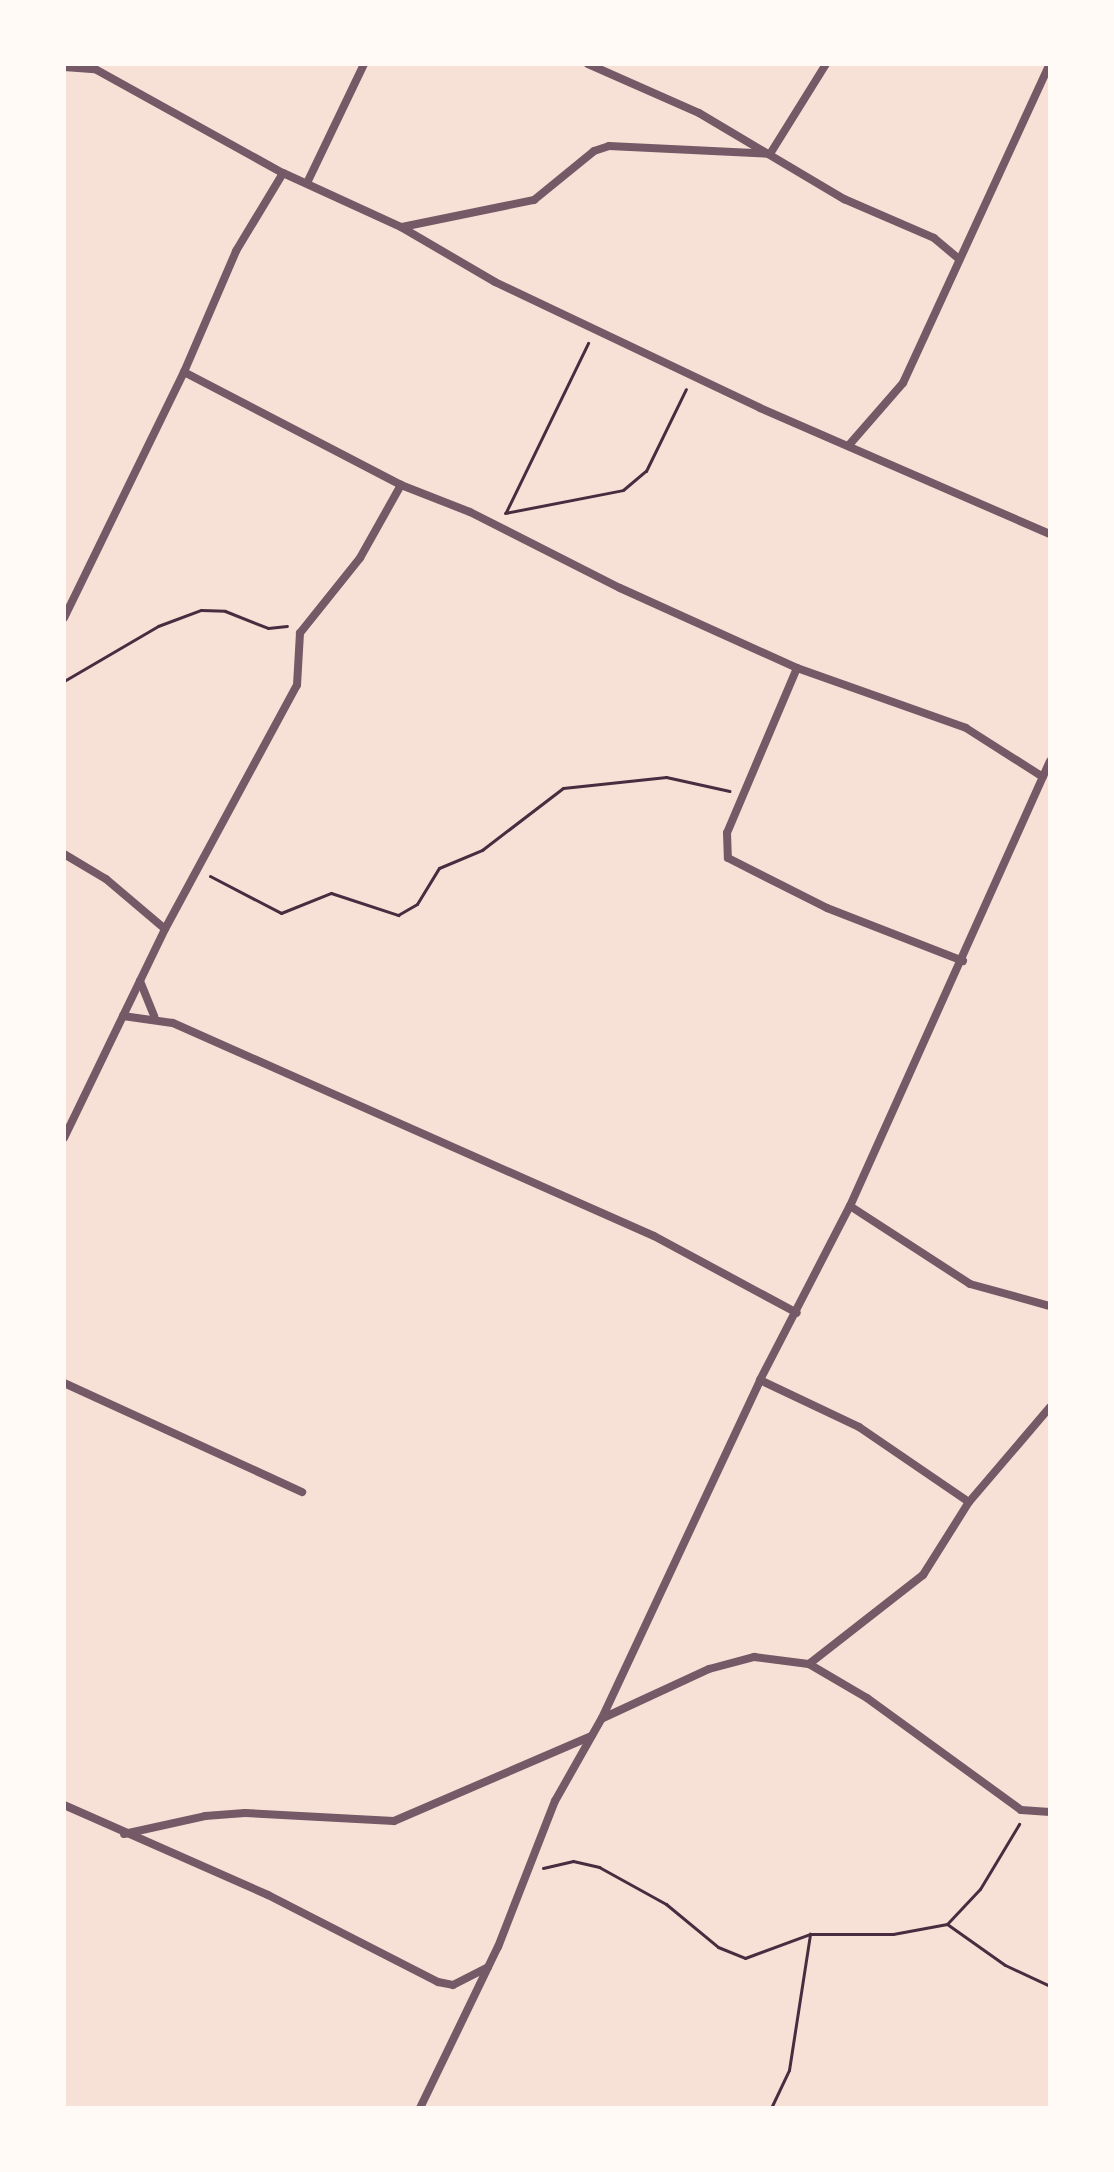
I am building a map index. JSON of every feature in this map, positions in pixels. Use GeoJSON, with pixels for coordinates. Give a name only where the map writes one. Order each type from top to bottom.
{"type":"FeatureCollection","features":[{"type":"Feature","properties":{"kind":"street"},"geometry":{"type":"LineString","coordinates":[[307,183],[364,64]]}},
{"type":"Feature","properties":{"kind":"street"},"geometry":{"type":"LineString","coordinates":[[588,64],[699,113],[844,199],[934,238],[959,259]]}},
{"type":"Feature","properties":{"kind":"street"},"geometry":{"type":"LineString","coordinates":[[770,154],[826,64]]}},
{"type":"Feature","properties":{"kind":"street"},"geometry":{"type":"LineString","coordinates":[[849,445],[903,383],[1050,64]]}},
{"type":"Feature","properties":{"kind":"street"},"geometry":{"type":"LineString","coordinates":[[64,67],[102,73],[283,173],[401,227],[495,282],[1050,534]]}},
{"type":"Feature","properties":{"kind":"street"},"geometry":{"type":"LineString","coordinates":[[401,227],[534,200],[594,151],[609,146],[770,154]]}},
{"type":"Feature","properties":{"kind":"street"},"geometry":{"type":"LineString","coordinates":[[64,618],[184,372],[236,251],[283,173]]}},
{"type":"Feature","properties":{"kind":"street"},"geometry":{"type":"LineString","coordinates":[[184,372],[401,485],[470,512],[797,668],[966,728],[1043,777]]}},
{"type":"Feature","properties":{"kind":"street"},"geometry":{"type":"LineString","coordinates":[[64,1138],[165,929],[199,871],[226,809],[297,685],[298,638],[360,558],[401,485]]}},
{"type":"Feature","properties":{"kind":"street"},"geometry":{"type":"LineString","coordinates":[[797,668],[727,833],[728,858],[839,913],[963,961]]}},
{"type":"Feature","properties":{"kind":"street"},"geometry":{"type":"LineString","coordinates":[[420,2108],[488,1967],[555,1801],[602,1718],[760,1380],[850,1206],[963,961],[982,906],[1050,761]]}},
{"type":"Feature","properties":{"kind":"street"},"geometry":{"type":"LineString","coordinates":[[64,854],[106,879],[165,929]]}},
{"type":"Feature","properties":{"kind":"street"},"geometry":{"type":"LineString","coordinates":[[140,981],[154,1016]]}},
{"type":"Feature","properties":{"kind":"street"},"geometry":{"type":"LineString","coordinates":[[123,1016],[154,1016],[654,1236],[797,1313]]}},
{"type":"Feature","properties":{"kind":"street"},"geometry":{"type":"LineString","coordinates":[[850,1206],[970,1284],[1050,1306]]}},
{"type":"Feature","properties":{"kind":"street"},"geometry":{"type":"LineString","coordinates":[[760,1380],[859,1427],[969,1502]]}},
{"type":"Feature","properties":{"kind":"street"},"geometry":{"type":"LineString","coordinates":[[64,1383],[302,1492]]}},
{"type":"Feature","properties":{"kind":"street"},"geometry":{"type":"LineString","coordinates":[[809,1664],[923,1575],[969,1502],[1050,1407]]}},
{"type":"Feature","properties":{"kind":"street"},"geometry":{"type":"LineString","coordinates":[[602,1718],[709,1669],[754,1657],[809,1664],[1029,1811],[1050,1812]]}},
{"type":"Feature","properties":{"kind":"street"},"geometry":{"type":"LineString","coordinates":[[124,1834],[205,1816],[245,1813],[394,1821],[591,1736]]}},
{"type":"Feature","properties":{"kind":"street"},"geometry":{"type":"LineString","coordinates":[[64,1805],[268,1895],[438,1982],[453,1985],[488,1967]]}},
{"type":"Feature","properties":{"kind":"path"},"geometry":{"type":"LineString","coordinates":[[506,513],[596,329]]}},
{"type":"Feature","properties":{"kind":"path"},"geometry":{"type":"LineString","coordinates":[[470,512],[506,513],[610,495],[640,478],[693,374]]}},
{"type":"Feature","properties":{"kind":"path"},"geometry":{"type":"LineString","coordinates":[[64,681],[158,626],[201,610],[225,611],[268,628],[316,615]]}},
{"type":"Feature","properties":{"kind":"path"},"geometry":{"type":"LineString","coordinates":[[199,871],[281,913],[331,893],[398,915],[417,904],[439,868],[482,850],[563,788],[666,777],[743,796]]}},
{"type":"Feature","properties":{"kind":"path"},"geometry":{"type":"LineString","coordinates":[[521,1880],[546,1866],[573,1861],[599,1867],[666,1904],[718,1947],[745,1958],[810,1934],[893,1934],[947,1924],[980,1889],[1029,1811]]}},
{"type":"Feature","properties":{"kind":"path"},"geometry":{"type":"LineString","coordinates":[[947,1924],[1005,1965],[1050,1986]]}},
{"type":"Feature","properties":{"kind":"path"},"geometry":{"type":"LineString","coordinates":[[771,2108],[789,2070],[810,1934]]}}]}
